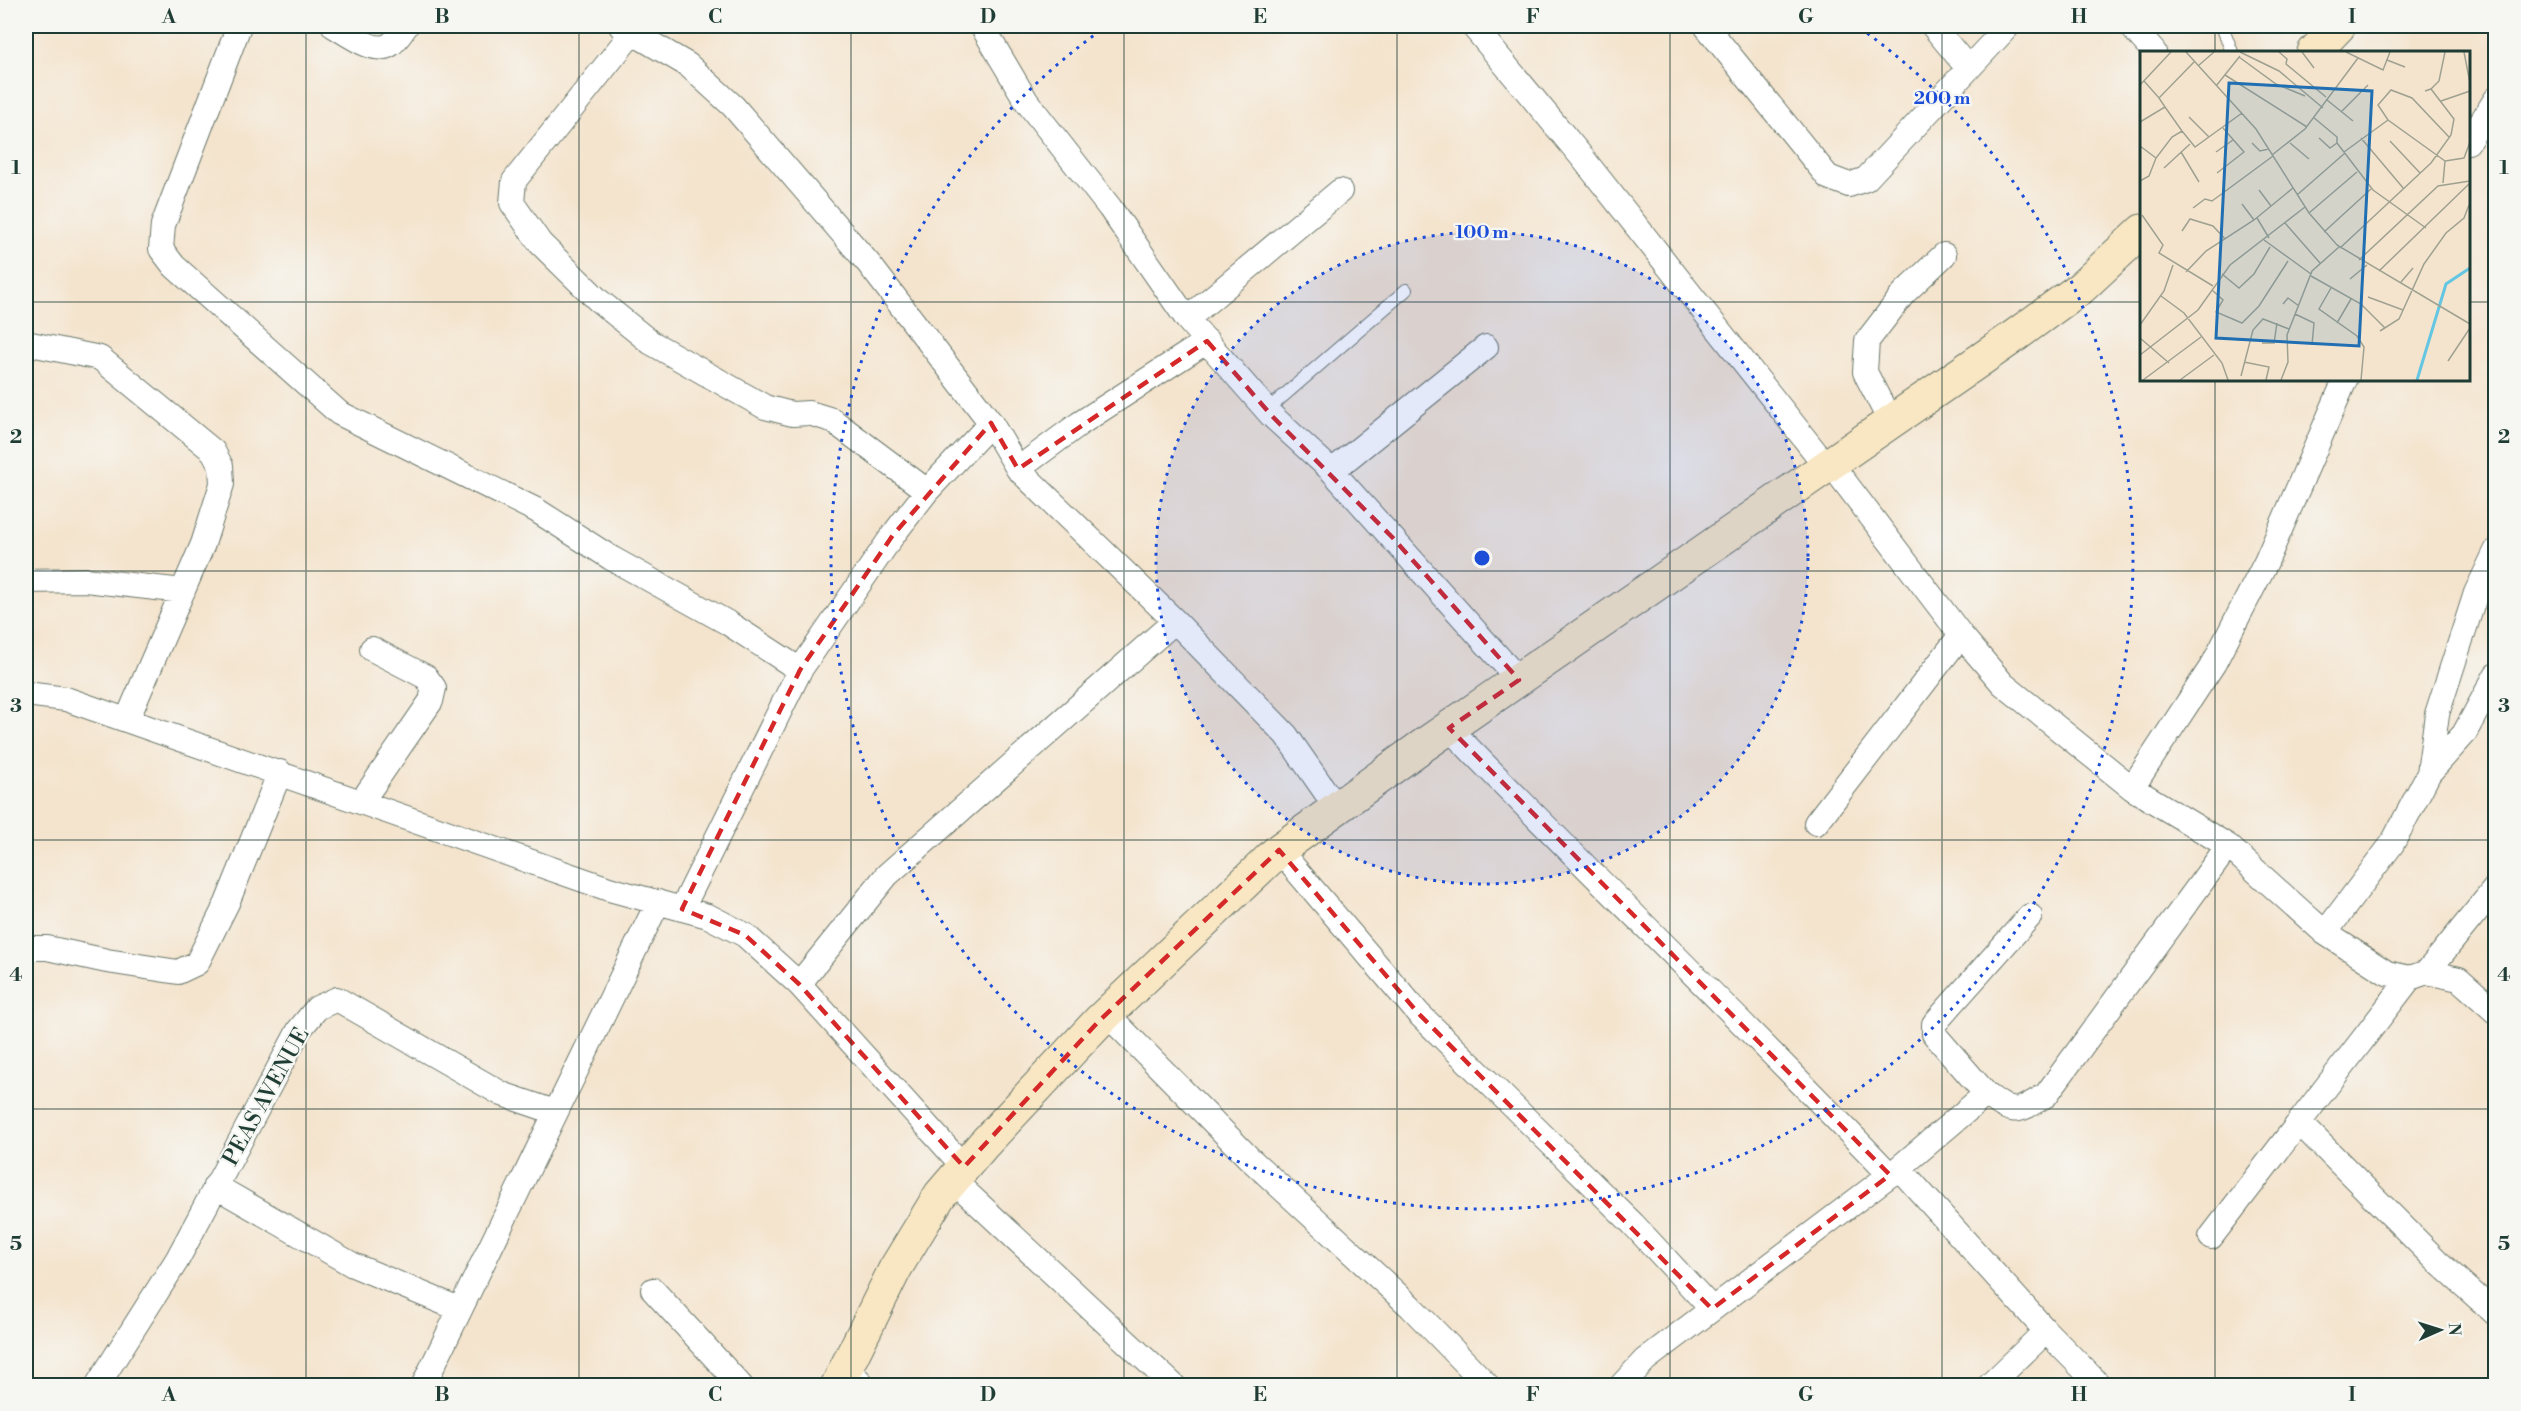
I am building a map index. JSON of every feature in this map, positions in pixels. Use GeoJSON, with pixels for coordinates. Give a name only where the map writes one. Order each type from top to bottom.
{"type":"FeatureCollection","features":[{"type":"Feature","properties":{"kind":"street"},"geometry":{"type":"LineString","coordinates":[[239,26],[163,225],[161,249],[174,266],[339,413],[536,510],[611,558],[728,623],[800,670]]}},
{"type":"Feature","properties":{"kind":"street"},"geometry":{"type":"LineString","coordinates":[[334,26],[370,46],[383,48],[390,45],[406,26]]}},
{"type":"Feature","properties":{"kind":"street"},"geometry":{"type":"LineString","coordinates":[[1473,26],[1581,156],[1961,635],[2003,684],[2132,788],[2228,846],[2325,933],[2387,974],[2459,979],[2496,1012]]}},
{"type":"Feature","properties":{"kind":"street"},"geometry":{"type":"LineString","coordinates":[[1706,26],[1828,177],[1849,185],[1866,178],[1967,67],[2008,26]]}},
{"type":"Feature","properties":{"kind":"street"},"geometry":{"type":"LineString","coordinates":[[1932,26],[1967,67]]}},
{"type":"Feature","properties":{"kind":"street"},"geometry":{"type":"LineString","coordinates":[[2131,26],[2153,51]]}},
{"type":"Feature","properties":{"kind":"street"},"geometry":{"type":"LineString","coordinates":[[2315,51],[2339,26]]}},
{"type":"Feature","properties":{"kind":"street"},"geometry":{"type":"LineString","coordinates":[[927,491],[832,420],[809,413],[792,414],[765,407],[650,342],[598,300],[540,243],[512,203],[514,181],[627,29],[688,65],[733,105],[869,264],[991,423],[1018,469],[1175,621],[1286,735],[1336,807]]}},
{"type":"Feature","properties":{"kind":"street"},"geometry":{"type":"LineString","coordinates":[[989,29],[1027,102],[1110,208],[1187,319],[1267,410],[1332,471],[1519,680]]}},
{"type":"Feature","properties":{"kind":"street"},"geometry":{"type":"LineString","coordinates":[[2470,140],[2496,99]]}},
{"type":"Feature","properties":{"kind":"street"},"geometry":{"type":"LineString","coordinates":[[1187,319],[1340,191]]}},
{"type":"Feature","properties":{"kind":"street"},"geometry":{"type":"LineString","coordinates":[[849,1379],[895,1269],[940,1195],[1107,1014],[1279,850],[1449,728],[1891,423],[2082,286],[2140,233]]}},
{"type":"Feature","properties":{"kind":"street"},"geometry":{"type":"LineString","coordinates":[[1891,423],[1865,372],[1867,341],[1904,293],[1944,255]]}},
{"type":"Feature","properties":{"kind":"street"},"geometry":{"type":"LineString","coordinates":[[1018,469],[1079,424],[1207,341]]}},
{"type":"Feature","properties":{"kind":"street"},"geometry":{"type":"LineString","coordinates":[[26,343],[100,358],[213,451],[221,466],[222,484],[203,544],[127,720]]}},
{"type":"Feature","properties":{"kind":"street"},"geometry":{"type":"LineString","coordinates":[[1332,471],[1486,347]]}},
{"type":"Feature","properties":{"kind":"street"},"geometry":{"type":"LineString","coordinates":[[2132,788],[2214,663],[2266,562],[2345,381]]}},
{"type":"Feature","properties":{"kind":"street"},"geometry":{"type":"LineString","coordinates":[[682,909],[800,670],[893,535],[927,491],[991,423]]}},
{"type":"Feature","properties":{"kind":"street"},"geometry":{"type":"LineString","coordinates":[[2428,773],[2437,714],[2476,593],[2496,551]]}},
{"type":"Feature","properties":{"kind":"street"},"geometry":{"type":"LineString","coordinates":[[26,581],[85,580],[183,591]]}},
{"type":"Feature","properties":{"kind":"street"},"geometry":{"type":"LineString","coordinates":[[799,984],[887,875],[1175,621]]}},
{"type":"Feature","properties":{"kind":"street"},"geometry":{"type":"LineString","coordinates":[[1816,822],[1961,635]]}},
{"type":"Feature","properties":{"kind":"street"},"geometry":{"type":"LineString","coordinates":[[362,801],[431,701],[434,688],[426,677],[372,649]]}},
{"type":"Feature","properties":{"kind":"street"},"geometry":{"type":"LineString","coordinates":[[2325,933],[2392,844],[2428,773],[2464,734],[2496,675]]}},
{"type":"Feature","properties":{"kind":"street"},"geometry":{"type":"LineString","coordinates":[[26,694],[66,699],[609,889],[708,916],[745,935],[799,984],[959,1174],[1174,1386]]}},
{"type":"Feature","properties":{"kind":"street"},"geometry":{"type":"LineString","coordinates":[[1449,728],[1563,845],[1894,1171],[2100,1386]]}},
{"type":"Feature","properties":{"kind":"street"},"geometry":{"type":"LineString","coordinates":[[26,948],[47,948],[107,961],[178,972],[197,963],[227,903],[280,772]]}},
{"type":"Feature","properties":{"kind":"street"},"geometry":{"type":"LineString","coordinates":[[2030,916],[1934,1024],[1934,1034],[1986,1094],[2006,1109],[2021,1110],[2046,1095],[2228,846]]}},
{"type":"Feature","properties":{"kind":"street"},"geometry":{"type":"LineString","coordinates":[[1279,850],[1418,1013],[1632,1224],[1712,1309]]}},
{"type":"Feature","properties":{"kind":"street"},"geometry":{"type":"LineString","coordinates":[[2211,1237],[2419,975],[2496,886]]}},
{"type":"Feature","properties":{"kind":"street"},"geometry":{"type":"LineString","coordinates":[[423,1386],[657,902]]}},
{"type":"Feature","properties":{"kind":"street","name":"PEAS AVENUE"},"geometry":{"type":"LineString","coordinates":[[97,1386],[177,1260],[298,1030],[317,1008],[337,999],[502,1094],[555,1112]]}},
{"type":"Feature","properties":{"kind":"street"},"geometry":{"type":"LineString","coordinates":[[1107,1014],[1249,1158],[1411,1308],[1488,1386]]}},
{"type":"Feature","properties":{"kind":"street"},"geometry":{"type":"LineString","coordinates":[[1621,1386],[1645,1360],[1894,1171],[1986,1094]]}},
{"type":"Feature","properties":{"kind":"street"},"geometry":{"type":"LineString","coordinates":[[2300,1123],[2438,1262],[2496,1314]]}},
{"type":"Feature","properties":{"kind":"street"},"geometry":{"type":"LineString","coordinates":[[215,1186],[353,1264],[459,1309]]}},
{"type":"Feature","properties":{"kind":"street"},"geometry":{"type":"LineString","coordinates":[[653,1290],[741,1386]]}},
{"type":"Feature","properties":{"kind":"street"},"geometry":{"type":"LineString","coordinates":[[1989,1386],[2046,1331]]}},
{"type":"Feature","properties":{"kind":"lane"},"geometry":{"type":"LineString","coordinates":[[2222,26],[2232,51]]}},
{"type":"Feature","properties":{"kind":"lane"},"geometry":{"type":"LineString","coordinates":[[1267,410],[1406,290]]}},
{"type":"Feature","properties":{"kind":"highlighted area"},"geometry":{"type":"Polygon","coordinates":[[[1207,341],[1272,416],[1393,538],[1519,680],[1449,728],[1890,1175],[1712,1309],[1418,1013],[1279,850],[1099,1021],[964,1167],[799,984],[745,935],[682,909],[800,670],[893,535],[991,423],[1018,469],[1207,341]]]}}]}
